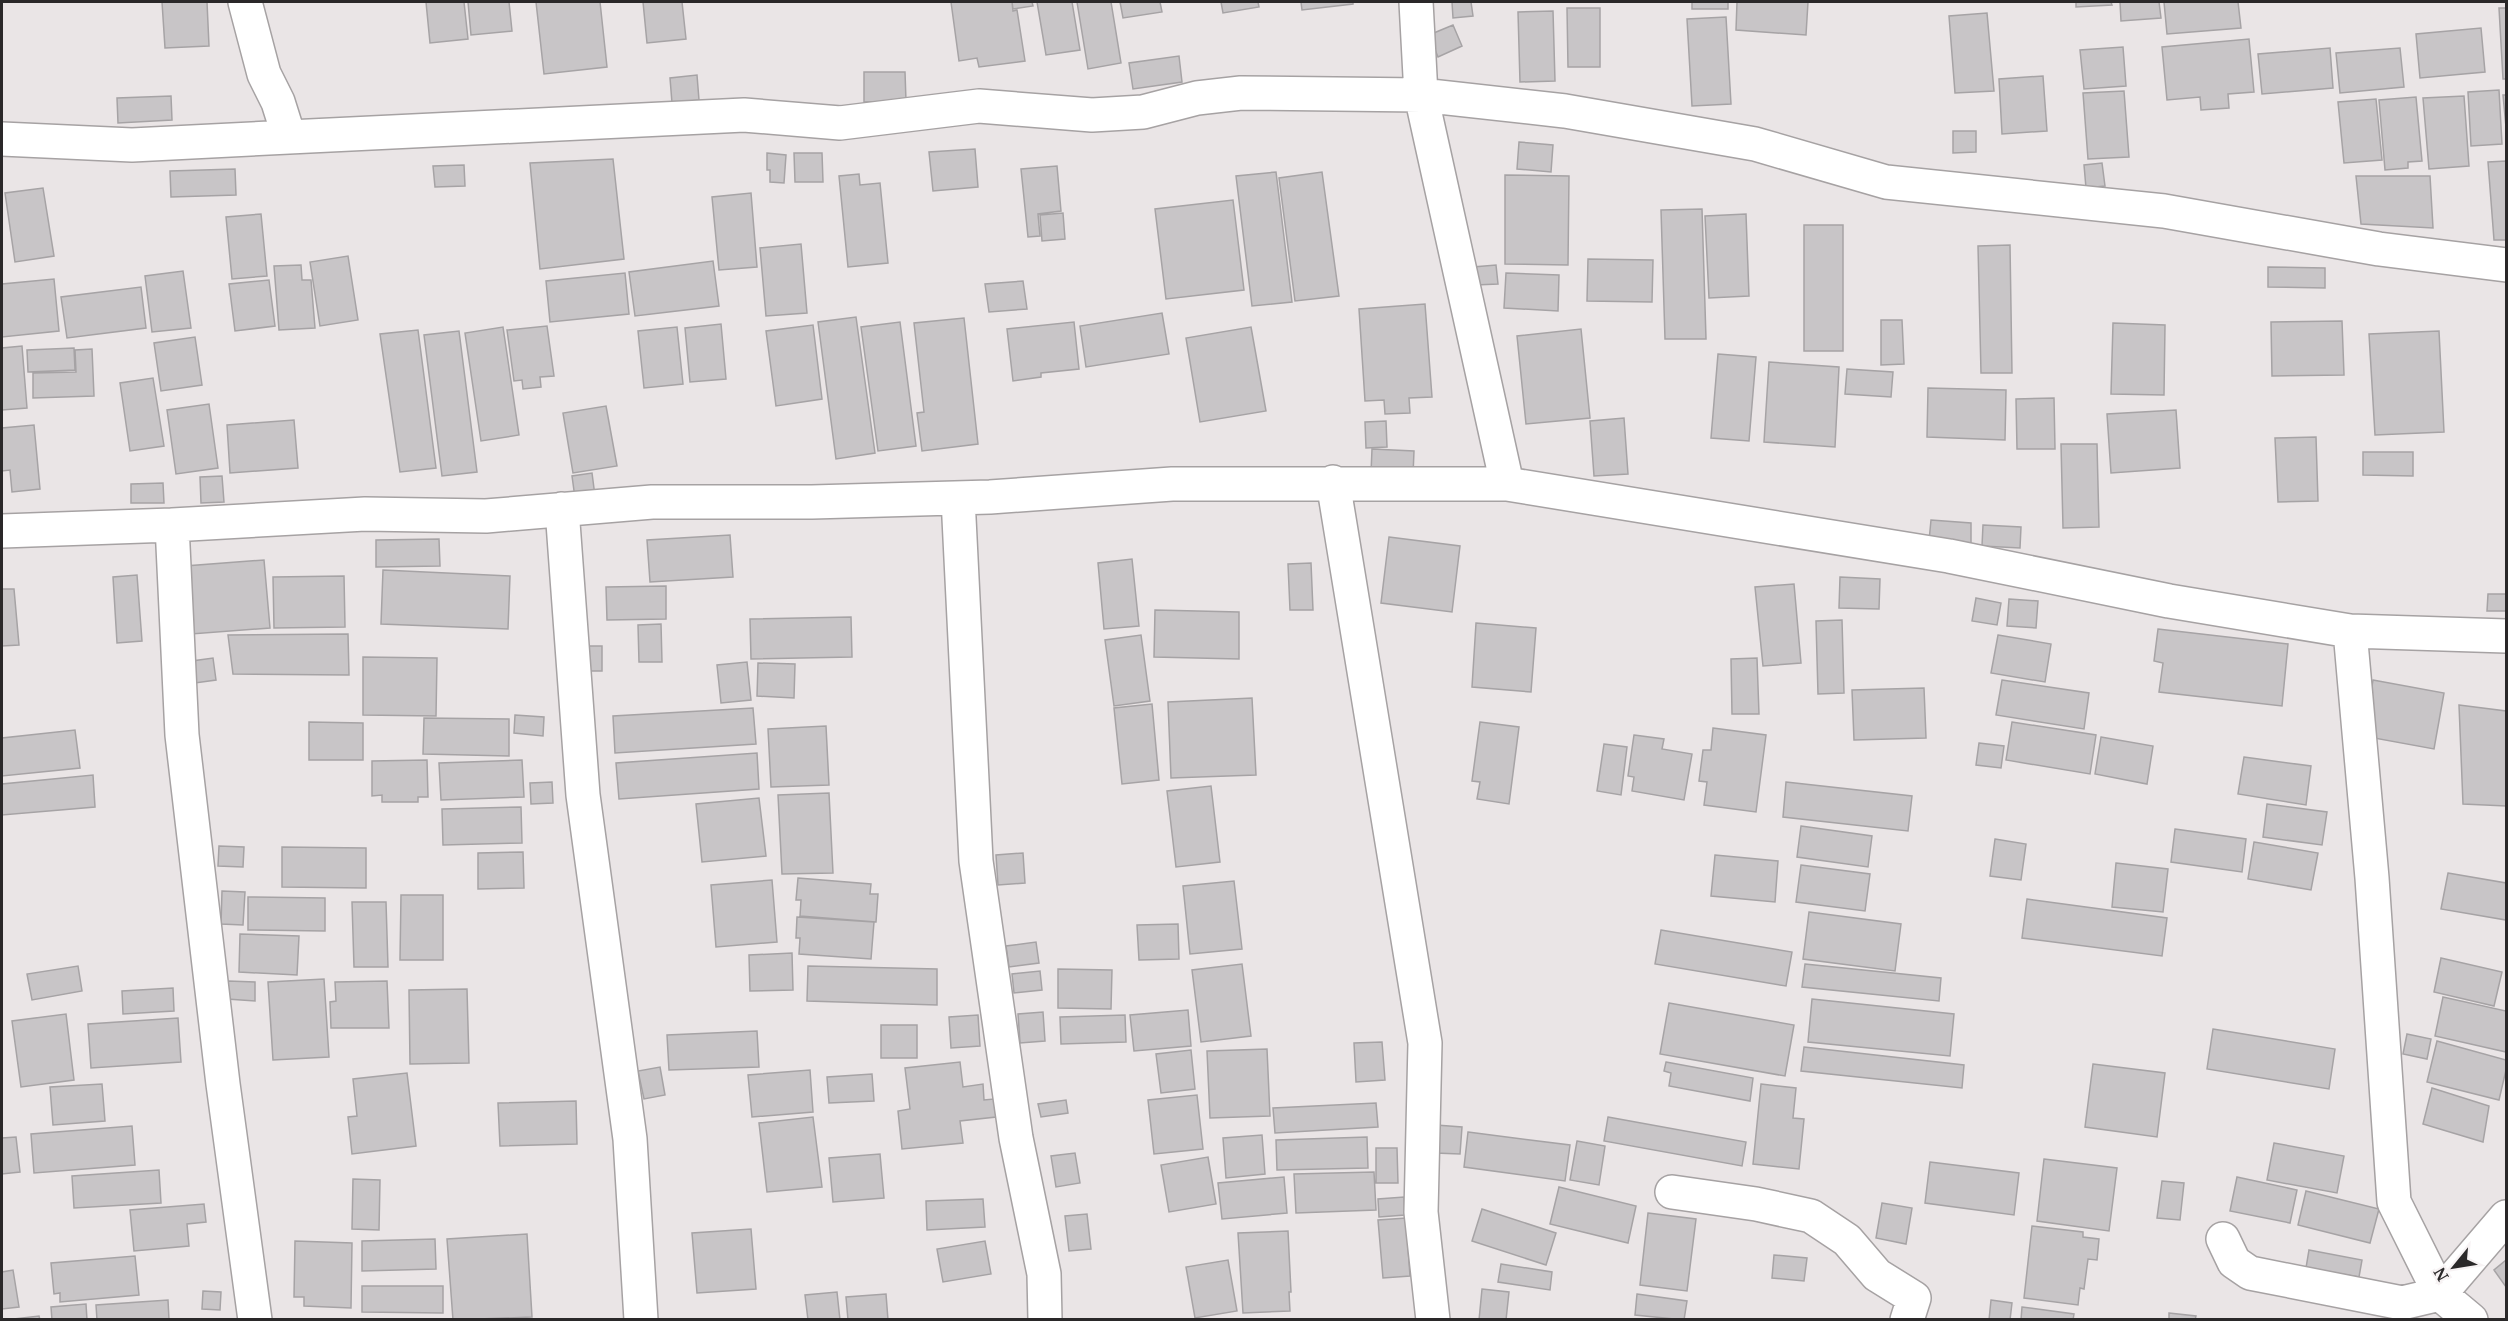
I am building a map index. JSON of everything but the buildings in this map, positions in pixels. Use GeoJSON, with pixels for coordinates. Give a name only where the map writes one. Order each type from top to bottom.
{"type":"FeatureCollection","features":[{"type":"Feature","properties":{"kind":"street"},"geometry":{"type":"LineString","coordinates":[[245,2],[264,74],[278,102],[289,137]]}},
{"type":"Feature","properties":{"kind":"street"},"geometry":{"type":"LineString","coordinates":[[1416,2],[1421,95],[1507,484]]}},
{"type":"Feature","properties":{"kind":"street"},"geometry":{"type":"LineString","coordinates":[[2,140],[132,145],[744,116],[840,123],[979,106],[1092,115],[1143,112],[1197,98],[1240,93],[1421,95],[1565,111],[1755,144],[1886,182],[2164,211],[2379,249],[2506,265]]}},
{"type":"Feature","properties":{"kind":"street"},"geometry":{"type":"LineString","coordinates":[[1333,482],[1425,1043],[1420,1212],[1433,1320]]}},
{"type":"Feature","properties":{"kind":"street"},"geometry":{"type":"LineString","coordinates":[[2,531],[172,525],[365,514],[486,516],[652,502],[812,502],[958,498],[1172,484],[1333,482],[1507,484],[1949,556],[2169,601],[2350,631],[2506,636]]}},
{"type":"Feature","properties":{"kind":"street"},"geometry":{"type":"LineString","coordinates":[[958,498],[975,861],[1016,1138],[1044,1274],[1045,1320]]}},
{"type":"Feature","properties":{"kind":"street"},"geometry":{"type":"LineString","coordinates":[[562,509],[583,795],[630,1139],[641,1320]]}},
{"type":"Feature","properties":{"kind":"street"},"geometry":{"type":"LineString","coordinates":[[172,525],[182,735],[221,1072],[255,1320]]}},
{"type":"Feature","properties":{"kind":"street"},"geometry":{"type":"LineString","coordinates":[[2350,631],[2352,677],[2372,878],[2394,1202],[2440,1294],[2471,1320]]}},
{"type":"Feature","properties":{"kind":"street"},"geometry":{"type":"LineString","coordinates":[[1672,1192],[1756,1204],[1811,1216],[1847,1240],[1877,1275],[1914,1298],[1907,1320]]}},
{"type":"Feature","properties":{"kind":"street"},"geometry":{"type":"LineString","coordinates":[[2223,1239],[2234,1262],[2250,1273],[2402,1303],[2440,1294],[2506,1217]]}}]}
